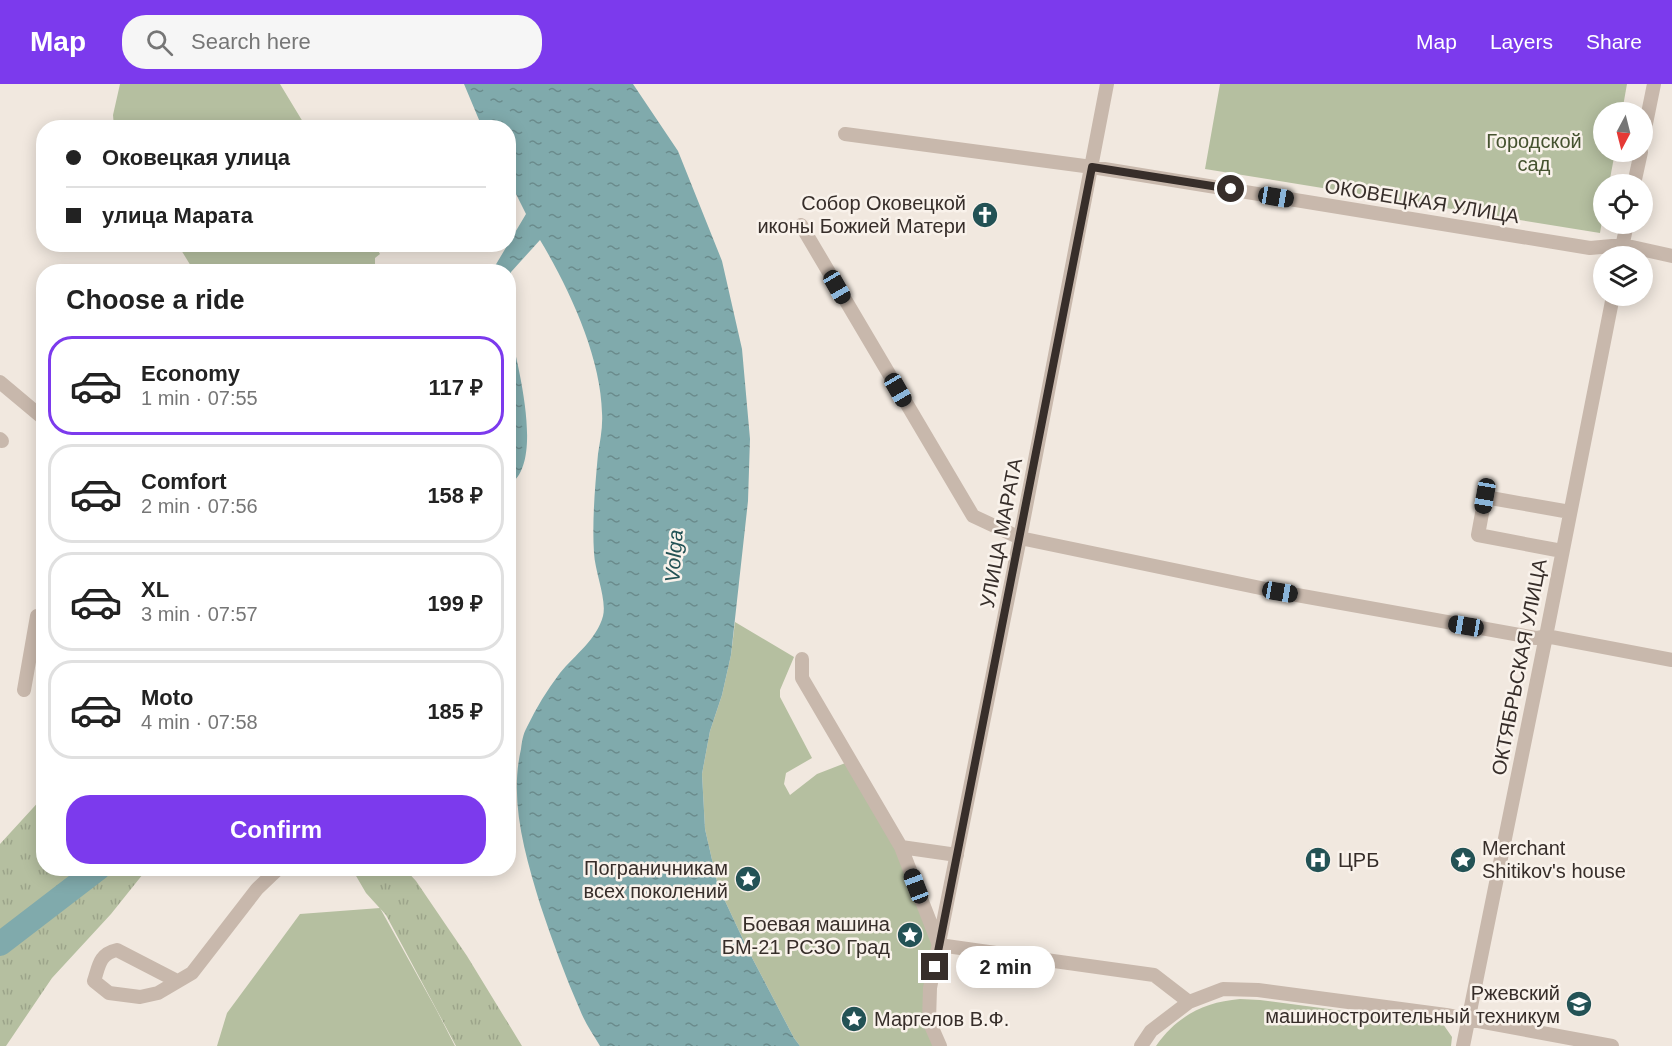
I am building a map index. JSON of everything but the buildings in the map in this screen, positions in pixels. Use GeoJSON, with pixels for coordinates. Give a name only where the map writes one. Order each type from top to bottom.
{"type":"FeatureCollection","features":[{"type":"Feature","properties":{"kind":"street","name":"УЛИЦА МАРАТА"},"geometry":{"type":"LineString","coordinates":[[940,1046],[929,1021],[930,988],[1020,538],[1107,84]]}},
{"type":"Feature","properties":{"kind":"street"},"geometry":{"type":"LineString","coordinates":[[1650,102],[1654,84]]}},
{"type":"Feature","properties":{"kind":"street","name":"ОКОВЕЦКАЯ УЛИЦА"},"geometry":{"type":"LineString","coordinates":[[844,134],[1092,167],[1593,248]]}},
{"type":"Feature","properties":{"kind":"street"},"geometry":{"type":"LineString","coordinates":[[801,225],[973,516],[1020,538],[1280,592],[1536,638],[1546,636],[1672,660]]}},
{"type":"Feature","properties":{"kind":"street","name":"ОКОВЕЦКАЯ УЛИЦА"},"geometry":{"type":"LineString","coordinates":[[1653,254],[1672,256]]}},
{"type":"Feature","properties":{"kind":"street","name":"ОКТЯБРЬСКАЯ УЛИЦА"},"geometry":{"type":"LineString","coordinates":[[1463,1046],[1610,306]]}},
{"type":"Feature","properties":{"kind":"street"},"geometry":{"type":"LineString","coordinates":[[0,381],[36,412]]}},
{"type":"Feature","properties":{"kind":"street"},"geometry":{"type":"LineString","coordinates":[[1562,551],[1478,535],[1485,496],[1570,512]]}},
{"type":"Feature","properties":{"kind":"street"},"geometry":{"type":"LineString","coordinates":[[24,690],[36,622]]}},
{"type":"Feature","properties":{"kind":"street"},"geometry":{"type":"LineString","coordinates":[[802,659],[802,678],[901,847],[939,945],[1154,975],[1189,1002]]}},
{"type":"Feature","properties":{"kind":"street"},"geometry":{"type":"LineString","coordinates":[[901,847],[957,855]]}},
{"type":"Feature","properties":{"kind":"street"},"geometry":{"type":"LineString","coordinates":[[177,981],[117,950],[108,952],[101,960],[94,981],[109,993],[140,997],[158,993],[192,973],[256,889],[270,876]]}},
{"type":"Feature","properties":{"kind":"street"},"geometry":{"type":"LineString","coordinates":[[1141,1046],[1151,1031],[1189,1002],[1222,989],[1258,990],[1469,1019],[1612,1046]]}},
{"type":"Feature","properties":{"kind":"green space"},"geometry":{"type":"Polygon","coordinates":[[[120,84],[280,84],[302,120],[113,120],[120,84]]]}},
{"type":"Feature","properties":{"kind":"green space","name":"Городской сад"},"geometry":{"type":"Polygon","coordinates":[[[1220,84],[1627,84],[1624,102],[1593,102],[1593,162],[1613,162],[1611,174],[1593,174],[1593,232],[1205,169],[1220,84]]]}},
{"type":"Feature","properties":{"kind":"green space"},"geometry":{"type":"Polygon","coordinates":[[[182,252],[379,252],[380,254],[375,258],[375,264],[190,264],[182,252]]]}},
{"type":"Feature","properties":{"kind":"green space"},"geometry":{"type":"Polygon","coordinates":[[[735,622],[794,657],[780,690],[780,697],[812,758],[786,773],[784,784],[790,795],[817,774],[848,762],[898,847],[933,936],[934,1046],[800,1046],[748,950],[718,886],[705,829],[702,774],[710,731],[722,695],[731,655],[735,622]]]}},
{"type":"Feature","properties":{"kind":"green space"},"geometry":{"type":"Polygon","coordinates":[[[36,805],[36,876],[141,876],[111,914],[52,978],[6,1046],[0,1046],[0,844],[36,805]]]}},
{"type":"Feature","properties":{"kind":"green space"},"geometry":{"type":"Polygon","coordinates":[[[356,876],[411,876],[467,956],[522,1046],[456,1046],[386,915],[366,893],[356,876]]]}},
{"type":"Feature","properties":{"kind":"green space"},"geometry":{"type":"Polygon","coordinates":[[[380,908],[455,1046],[217,1046],[227,1013],[300,914],[380,908]]]}},
{"type":"Feature","properties":{"kind":"green space"},"geometry":{"type":"Polygon","coordinates":[[[1240,999],[1443,1024],[1452,1037],[1451,1046],[1156,1046],[1173,1026],[1192,1012],[1215,1003],[1240,999]]]}},
{"type":"Feature","properties":{"kind":"water","name":"Volga"},"geometry":{"type":"Polygon","coordinates":[[[464,84],[633,84],[678,151],[722,261],[742,349],[750,439],[748,501],[731,655],[722,695],[710,731],[702,774],[705,829],[718,886],[748,950],[800,1046],[600,1046],[582,1015],[549,931],[529,866],[520,827],[518,769],[524,735],[538,706],[560,673],[591,639],[603,616],[604,609],[593,541],[602,413],[600,391],[590,346],[562,279],[540,240],[516,266],[516,264],[496,264],[503,252],[516,252],[516,231],[526,214],[516,194],[516,120],[479,120],[464,84]]]}},
{"type":"Feature","properties":{"kind":"water"},"geometry":{"type":"Polygon","coordinates":[[[516,357],[526,410],[527,434],[526,456],[516,477],[516,357]]]}},
{"type":"Feature","properties":{"kind":"waterway"},"geometry":{"type":"LineString","coordinates":[[0,944],[89,876]]}},
{"type":"Feature","properties":{"kind":"place","name":"Собор Оковецкой иконы Божией Матери"},"geometry":{"type":"Point","coordinates":[985,215]}},
{"type":"Feature","properties":{"kind":"place","name":"ЦРБ"},"geometry":{"type":"Point","coordinates":[1318,860]}},
{"type":"Feature","properties":{"kind":"place","name":"Merchant Shitikov's house"},"geometry":{"type":"Point","coordinates":[1463,860]}},
{"type":"Feature","properties":{"kind":"place","name":"Пограничникам всех поколений"},"geometry":{"type":"Point","coordinates":[748,879]}},
{"type":"Feature","properties":{"kind":"place","name":"Боевая машина БМ-21 РСЗО Град"},"geometry":{"type":"Point","coordinates":[910,935]}},
{"type":"Feature","properties":{"kind":"place","name":"Ржевский машиностроительный техникум"},"geometry":{"type":"Point","coordinates":[1579,1004]}},
{"type":"Feature","properties":{"kind":"place","name":"Маргелов В.Ф."},"geometry":{"type":"Point","coordinates":[854,1019]}},
{"type":"Feature","properties":{"kind":"route"},"geometry":{"type":"LineString","coordinates":[[935,967],[1092,167],[1231,189]]}}]}
